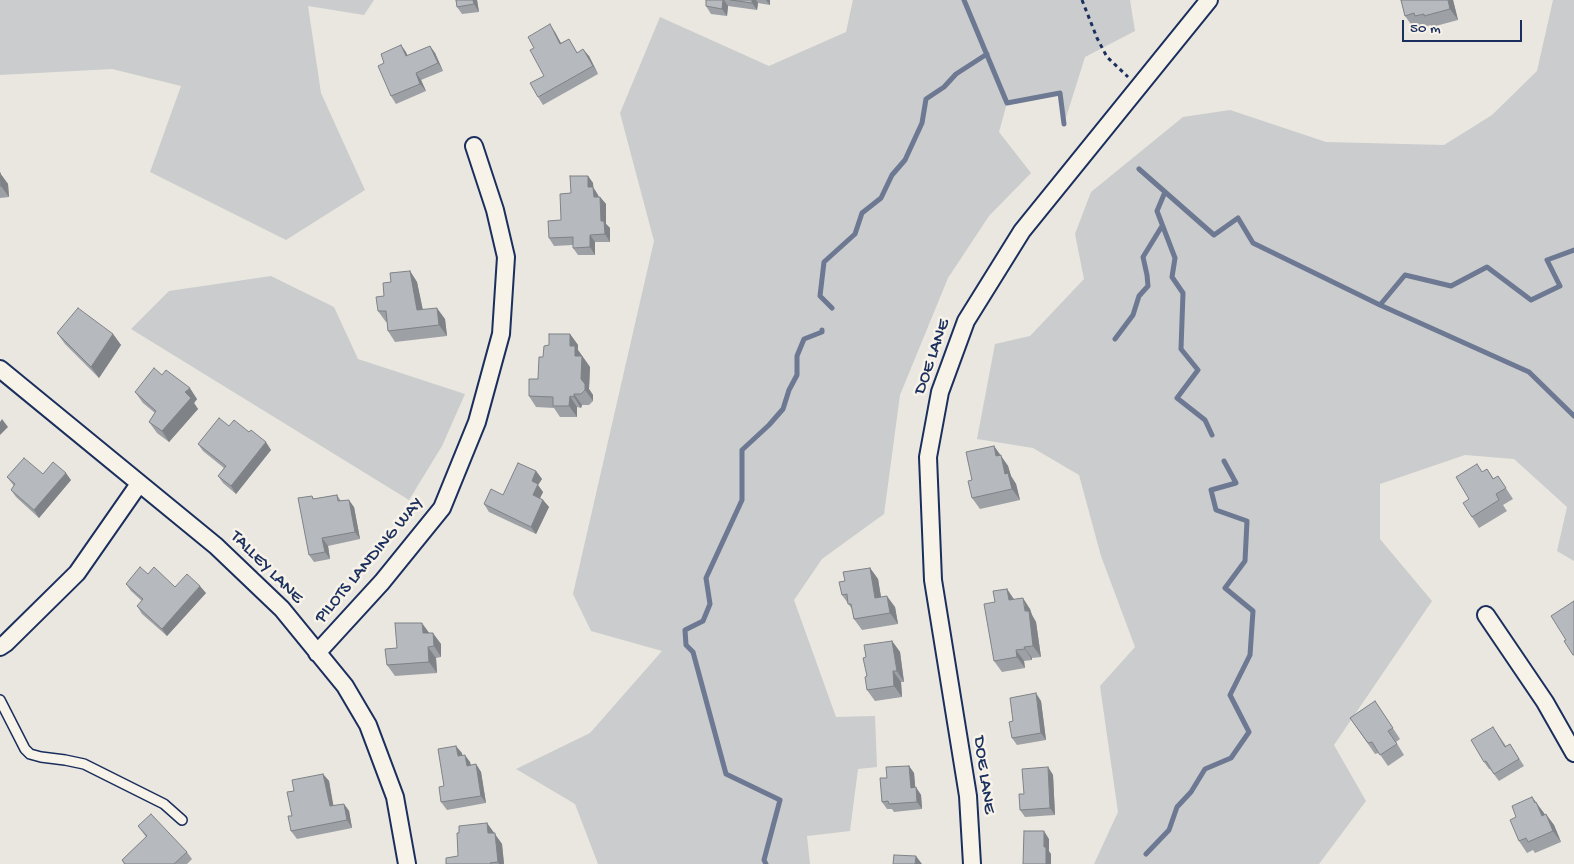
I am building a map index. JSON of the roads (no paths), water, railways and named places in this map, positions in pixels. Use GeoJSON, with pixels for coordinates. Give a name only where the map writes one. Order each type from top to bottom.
{"type":"FeatureCollection","features":[{"type":"Feature","properties":{"kind":"street","name":"DOE LANE"},"geometry":{"type":"LineString","coordinates":[[972,864],[968,796],[932,580],[928,457],[940,392],[966,321],[1022,231],[1209,0]]}},
{"type":"Feature","properties":{"kind":"street","name":"PILOTS LANDING WAY"},"geometry":{"type":"LineString","coordinates":[[317,653],[382,582],[442,508],[477,422],[502,334],[506,257],[495,210],[474,146]]}},
{"type":"Feature","properties":{"kind":"street","name":"TALLEY LANE"},"geometry":{"type":"LineString","coordinates":[[0,369],[216,546],[282,609],[344,686],[368,725],[395,797],[407,864]]}},
{"type":"Feature","properties":{"kind":"street"},"geometry":{"type":"LineString","coordinates":[[0,647],[77,574],[139,484]]}},
{"type":"Feature","properties":{"kind":"street"},"geometry":{"type":"LineString","coordinates":[[1486,615],[1545,702],[1574,753]]}},
{"type":"Feature","properties":{"kind":"lane"},"geometry":{"type":"LineString","coordinates":[[0,700],[25,749],[30,754],[84,764],[164,804],[182,820]]}},
{"type":"Feature","properties":{"kind":"waterway"},"geometry":{"type":"LineString","coordinates":[[964,0],[1007,103],[1060,93],[1064,124]]}},
{"type":"Feature","properties":{"kind":"waterway"},"geometry":{"type":"LineString","coordinates":[[832,308],[820,296],[824,262],[855,234],[862,213],[881,198],[892,175],[905,160],[922,123],[926,99],[944,87],[956,74],[987,54]]}},
{"type":"Feature","properties":{"kind":"waterway"},"geometry":{"type":"LineString","coordinates":[[1139,169],[1214,235],[1238,218],[1253,243],[1380,305],[1529,372],[1574,416]]}},
{"type":"Feature","properties":{"kind":"waterway"},"geometry":{"type":"LineString","coordinates":[[1165,192],[1157,211],[1175,258],[1172,277],[1183,293],[1181,349],[1198,370],[1177,398],[1205,420],[1212,435]]}},
{"type":"Feature","properties":{"kind":"waterway"},"geometry":{"type":"LineString","coordinates":[[1115,339],[1133,315],[1139,296],[1148,286],[1143,257],[1162,226]]}},
{"type":"Feature","properties":{"kind":"waterway"},"geometry":{"type":"LineString","coordinates":[[1380,305],[1405,275],[1451,286],[1487,267],[1531,300],[1560,286],[1547,260],[1574,250]]}},
{"type":"Feature","properties":{"kind":"waterway"},"geometry":{"type":"LineString","coordinates":[[766,864],[764,860],[780,800],[726,774],[693,652],[686,645],[685,630],[703,621],[710,604],[706,578],[742,500],[742,450],[783,409],[789,390],[797,375],[797,356],[804,339],[822,332],[822,330]]}},
{"type":"Feature","properties":{"kind":"waterway"},"geometry":{"type":"LineString","coordinates":[[1146,854],[1169,830],[1177,807],[1191,792],[1205,769],[1231,758],[1249,732],[1230,695],[1250,655],[1253,611],[1225,588],[1245,561],[1247,521],[1216,510],[1211,490],[1236,483],[1224,461]]}}]}
